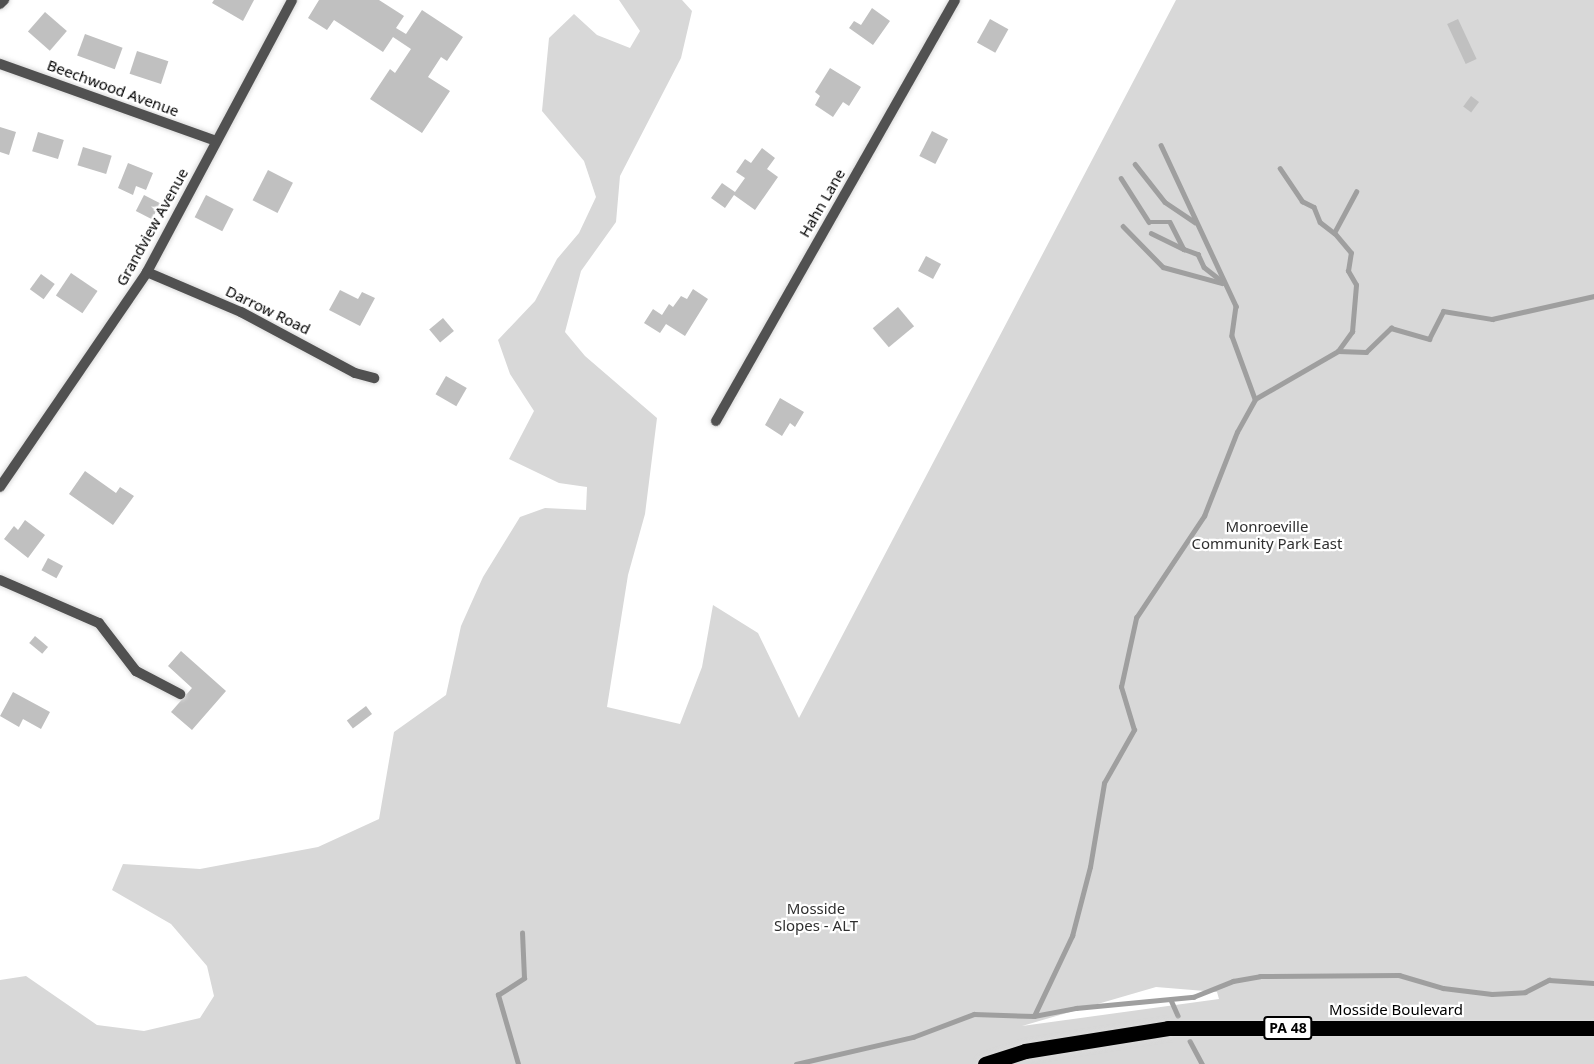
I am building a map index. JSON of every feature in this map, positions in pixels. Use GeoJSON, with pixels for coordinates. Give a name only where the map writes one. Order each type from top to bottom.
{"type":"FeatureCollection","features":[{"type":"Feature","properties":{"kind":"main road","name":"Mosside Boulevard"},"geometry":{"type":"LineString","coordinates":[[985,1064],[1025,1051],[1168,1028],[1594,1029]]}},
{"type":"Feature","properties":{"kind":"street"},"geometry":{"type":"LineString","coordinates":[[0,4],[4,0]]}},
{"type":"Feature","properties":{"kind":"street","name":"Grandview Avenue"},"geometry":{"type":"LineString","coordinates":[[0,487],[147,272],[292,0]]}},
{"type":"Feature","properties":{"kind":"street","name":"Hahn Lane"},"geometry":{"type":"LineString","coordinates":[[716,421],[955,0]]}},
{"type":"Feature","properties":{"kind":"street","name":"Beechwood Avenue"},"geometry":{"type":"LineString","coordinates":[[0,64],[216,141]]}},
{"type":"Feature","properties":{"kind":"street","name":"Darrow Road"},"geometry":{"type":"LineString","coordinates":[[147,272],[241,312],[355,373],[374,378]]}},
{"type":"Feature","properties":{"kind":"street"},"geometry":{"type":"LineString","coordinates":[[0,580],[99,623],[136,671],[180,694]]}},
{"type":"Feature","properties":{"kind":"green space"},"geometry":{"type":"Polygon","coordinates":[[[619,0],[682,0],[692,11],[681,58],[620,176],[616,222],[581,271],[565,332],[585,356],[657,418],[645,514],[628,575],[607,707],[680,724],[702,667],[713,605],[758,633],[799,718],[1176,0],[1594,0],[1594,1064],[0,1064],[0,980],[26,976],[97,1025],[144,1031],[200,1018],[214,996],[207,966],[171,924],[112,890],[123,864],[200,869],[318,847],[379,819],[394,732],[446,695],[461,626],[483,577],[520,517],[545,508],[586,510],[587,487],[559,483],[509,459],[534,411],[510,374],[498,340],[535,301],[557,259],[579,233],[596,197],[584,161],[542,111],[549,38],[574,14],[597,35],[630,48],[640,31],[619,0]],[[1156,987],[1022,1026],[1219,999],[1217,992],[1156,987]]]}},
{"type":"Feature","properties":{"kind":"building"},"geometry":{"type":"Polygon","coordinates":[[[214,0],[254,0],[243,21],[212,3],[214,0]]]}},
{"type":"Feature","properties":{"kind":"building"},"geometry":{"type":"Polygon","coordinates":[[[319,0],[379,0],[404,16],[396,28],[406,34],[422,10],[463,37],[447,61],[441,57],[428,77],[450,91],[422,133],[370,99],[390,69],[395,73],[411,49],[393,37],[383,52],[334,20],[327,30],[308,18],[319,0]]]}},
{"type":"Feature","properties":{"kind":"building"},"geometry":{"type":"Polygon","coordinates":[[[872,8],[890,21],[873,45],[849,28],[854,21],[861,25],[872,8]]]}},
{"type":"Feature","properties":{"kind":"building"},"geometry":{"type":"Polygon","coordinates":[[[45,12],[67,31],[50,51],[28,32],[45,12]]]}},
{"type":"Feature","properties":{"kind":"building"},"geometry":{"type":"Polygon","coordinates":[[[990,19],[1008,29],[995,53],[977,43],[990,19]]]}},
{"type":"Feature","properties":{"kind":"building"},"geometry":{"type":"Polygon","coordinates":[[[1458,19],[1477,59],[1466,64],[1447,24],[1458,19]]]}},
{"type":"Feature","properties":{"kind":"building"},"geometry":{"type":"Polygon","coordinates":[[[85,34],[123,48],[115,69],[77,56],[85,34]]]}},
{"type":"Feature","properties":{"kind":"building"},"geometry":{"type":"Polygon","coordinates":[[[137,51],[168,61],[161,84],[130,74],[137,51]]]}},
{"type":"Feature","properties":{"kind":"building"},"geometry":{"type":"Polygon","coordinates":[[[830,68],[861,87],[849,106],[843,102],[833,117],[815,105],[820,96],[815,92],[830,68]]]}},
{"type":"Feature","properties":{"kind":"building"},"geometry":{"type":"Polygon","coordinates":[[[1471,96],[1479,102],[1471,112],[1463,106],[1471,96]]]}},
{"type":"Feature","properties":{"kind":"building"},"geometry":{"type":"Polygon","coordinates":[[[0,127],[16,132],[9,155],[0,152],[0,127]]]}},
{"type":"Feature","properties":{"kind":"building"},"geometry":{"type":"Polygon","coordinates":[[[932,131],[948,139],[935,164],[919,156],[932,131]]]}},
{"type":"Feature","properties":{"kind":"building"},"geometry":{"type":"Polygon","coordinates":[[[38,132],[64,140],[58,159],[32,151],[38,132]]]}},
{"type":"Feature","properties":{"kind":"building"},"geometry":{"type":"Polygon","coordinates":[[[83,147],[112,156],[106,174],[77,165],[83,147]]]}},
{"type":"Feature","properties":{"kind":"building"},"geometry":{"type":"Polygon","coordinates":[[[762,148],[775,158],[767,169],[778,177],[755,210],[734,195],[725,208],[711,198],[722,183],[735,192],[745,178],[736,172],[745,159],[751,163],[762,148]]]}},
{"type":"Feature","properties":{"kind":"building"},"geometry":{"type":"Polygon","coordinates":[[[128,163],[153,173],[146,190],[136,186],[133,195],[118,188],[128,163]]]}},
{"type":"Feature","properties":{"kind":"building"},"geometry":{"type":"Polygon","coordinates":[[[268,170],[293,183],[278,213],[253,200],[268,170]]]}},
{"type":"Feature","properties":{"kind":"building"},"geometry":{"type":"Polygon","coordinates":[[[144,195],[160,203],[152,219],[136,211],[144,195]]]}},
{"type":"Feature","properties":{"kind":"building"},"geometry":{"type":"Polygon","coordinates":[[[206,195],[234,209],[222,231],[195,217],[206,195]]]}},
{"type":"Feature","properties":{"kind":"building"},"geometry":{"type":"Polygon","coordinates":[[[926,256],[941,264],[933,279],[918,271],[926,256]]]}},
{"type":"Feature","properties":{"kind":"building"},"geometry":{"type":"Polygon","coordinates":[[[71,273],[98,291],[82,313],[56,295],[71,273]]]}},
{"type":"Feature","properties":{"kind":"building"},"geometry":{"type":"Polygon","coordinates":[[[41,274],[55,284],[44,299],[30,289],[41,274]]]}},
{"type":"Feature","properties":{"kind":"building"},"geometry":{"type":"Polygon","coordinates":[[[693,289],[708,299],[685,336],[666,324],[660,333],[644,323],[653,309],[662,315],[669,304],[673,307],[681,296],[687,299],[693,289]]]}},
{"type":"Feature","properties":{"kind":"building"},"geometry":{"type":"Polygon","coordinates":[[[340,290],[358,299],[362,292],[375,298],[360,326],[329,310],[340,290]]]}},
{"type":"Feature","properties":{"kind":"building"},"geometry":{"type":"Polygon","coordinates":[[[898,307],[914,326],[889,347],[873,328],[898,307]]]}},
{"type":"Feature","properties":{"kind":"building"},"geometry":{"type":"Polygon","coordinates":[[[443,318],[454,331],[440,343],[429,330],[443,318]]]}},
{"type":"Feature","properties":{"kind":"building"},"geometry":{"type":"Polygon","coordinates":[[[446,376],[467,388],[456,406],[436,394],[446,376]]]}},
{"type":"Feature","properties":{"kind":"building"},"geometry":{"type":"Polygon","coordinates":[[[780,398],[804,412],[795,427],[790,423],[782,436],[765,425],[780,398]]]}},
{"type":"Feature","properties":{"kind":"building"},"geometry":{"type":"Polygon","coordinates":[[[85,471],[116,493],[120,487],[134,496],[113,525],[69,494],[85,471]]]}},
{"type":"Feature","properties":{"kind":"building"},"geometry":{"type":"Polygon","coordinates":[[[25,520],[45,535],[28,558],[4,539],[14,526],[18,530],[25,520]]]}},
{"type":"Feature","properties":{"kind":"building"},"geometry":{"type":"Polygon","coordinates":[[[48,558],[63,566],[56,578],[41,570],[48,558]]]}},
{"type":"Feature","properties":{"kind":"building"},"geometry":{"type":"Polygon","coordinates":[[[35,636],[48,647],[42,654],[29,643],[35,636]]]}},
{"type":"Feature","properties":{"kind":"building"},"geometry":{"type":"Polygon","coordinates":[[[181,651],[226,691],[192,730],[171,712],[192,688],[168,666],[181,651]]]}},
{"type":"Feature","properties":{"kind":"building"},"geometry":{"type":"Polygon","coordinates":[[[13,692],[50,712],[41,729],[23,719],[19,727],[0,716],[13,692]]]}},
{"type":"Feature","properties":{"kind":"building"},"geometry":{"type":"Polygon","coordinates":[[[366,706],[372,714],[353,728],[347,720],[366,706]]]}},
{"type":"Feature","properties":{"kind":"waterway"},"geometry":{"type":"LineString","coordinates":[[1161,145],[1236,306],[1232,336],[1255,399]]}},
{"type":"Feature","properties":{"kind":"waterway"},"geometry":{"type":"LineString","coordinates":[[1135,164],[1165,202],[1195,222]]}},
{"type":"Feature","properties":{"kind":"waterway"},"geometry":{"type":"LineString","coordinates":[[1280,168],[1302,201],[1314,207],[1320,222],[1334,233]]}},
{"type":"Feature","properties":{"kind":"waterway"},"geometry":{"type":"LineString","coordinates":[[1121,178],[1149,222],[1170,222],[1184,249],[1198,254],[1204,267],[1222,281]]}},
{"type":"Feature","properties":{"kind":"waterway"},"geometry":{"type":"LineString","coordinates":[[1338,351],[1352,332],[1356,285],[1348,271],[1351,253],[1334,233],[1356,192]]}},
{"type":"Feature","properties":{"kind":"waterway"},"geometry":{"type":"LineString","coordinates":[[1123,226],[1163,267],[1222,283]]}},
{"type":"Feature","properties":{"kind":"waterway"},"geometry":{"type":"LineString","coordinates":[[1151,233],[1184,249]]}},
{"type":"Feature","properties":{"kind":"waterway"},"geometry":{"type":"LineString","coordinates":[[1034,1016],[1072,936],[1090,867],[1104,783],[1134,730],[1121,687],[1136,618],[1204,516],[1237,432],[1255,399],[1338,351],[1366,352],[1391,328],[1429,339],[1443,311],[1492,319],[1594,296]]}},
{"type":"Feature","properties":{"kind":"waterway"},"geometry":{"type":"LineString","coordinates":[[518,1064],[498,995],[524,978],[522,933]]}},
{"type":"Feature","properties":{"kind":"waterway"},"geometry":{"type":"LineString","coordinates":[[796,1064],[913,1037],[974,1014],[1034,1016],[1076,1008],[1193,997],[1233,981],[1260,976],[1399,975],[1443,988],[1492,994],[1525,992],[1549,980],[1594,983]]}},
{"type":"Feature","properties":{"kind":"waterway"},"geometry":{"type":"LineString","coordinates":[[1171,1000],[1178,1016]]}},
{"type":"Feature","properties":{"kind":"waterway"},"geometry":{"type":"LineString","coordinates":[[1190,1041],[1202,1064]]}},
{"type":"Feature","properties":{"kind":"park label","name":"Monroeville Community Park East"},"geometry":{"type":"Point","coordinates":[1267,534]}},
{"type":"Feature","properties":{"kind":"park label","name":"Mosside Slopes - ALT"},"geometry":{"type":"Point","coordinates":[816,916]}}]}
